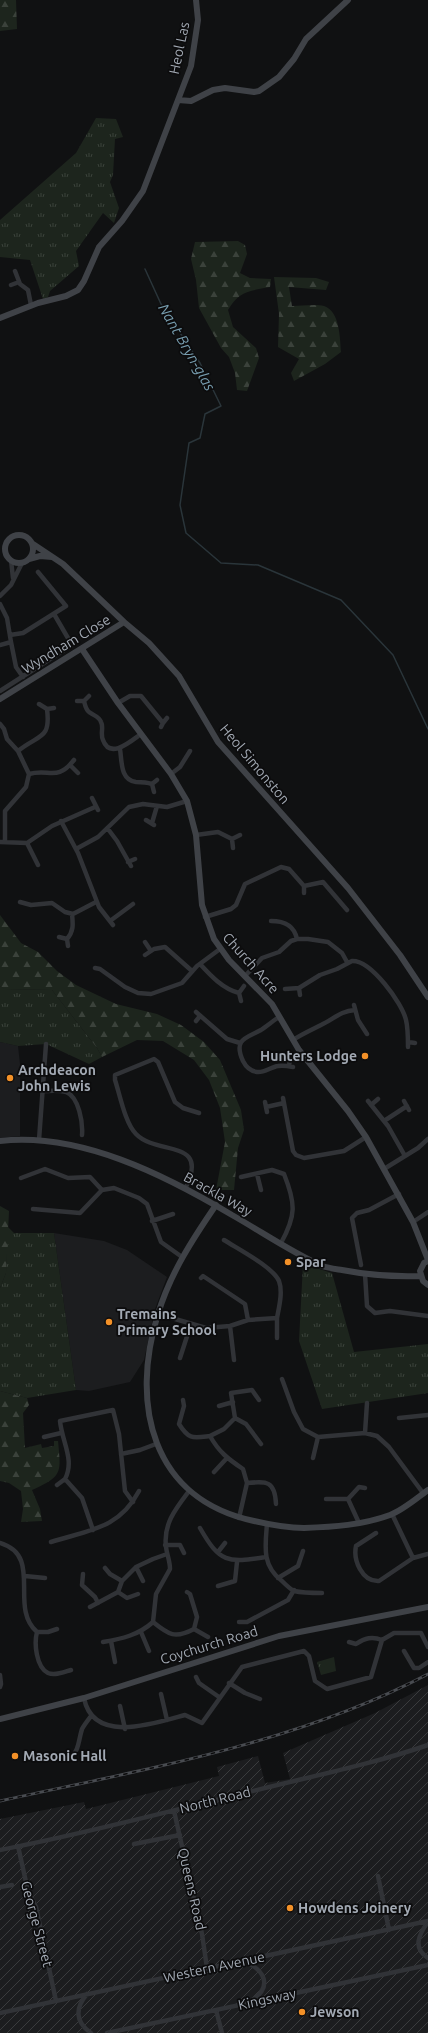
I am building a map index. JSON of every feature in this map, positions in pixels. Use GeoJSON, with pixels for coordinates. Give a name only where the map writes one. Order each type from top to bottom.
{"type":"FeatureCollection","features":[{"type":"Feature","properties":{"kind":"street","name":"Heol Las"},"geometry":{"type":"LineString","coordinates":[[32,305],[66,296],[78,290],[84,281],[99,246],[122,221],[143,191],[192,59],[198,20],[196,0]]}},
{"type":"Feature","properties":{"kind":"street"},"geometry":{"type":"LineString","coordinates":[[178,100],[190,101],[213,90],[225,88],[254,92],[259,91],[279,77],[294,58],[306,39],[348,0]]}},
{"type":"Feature","properties":{"kind":"street"},"geometry":{"type":"LineString","coordinates":[[0,318],[32,305],[28,290],[19,282],[15,271]]}},
{"type":"Feature","properties":{"kind":"street"},"geometry":{"type":"LineString","coordinates":[[11,286],[19,282]]}},
{"type":"Feature","properties":{"kind":"street"},"geometry":{"type":"LineString","coordinates":[[13,578],[10,560],[3,551],[3,543],[18,535],[27,537],[33,544],[33,552],[29,559]]}},
{"type":"Feature","properties":{"kind":"street","name":"Heol Simonston"},"geometry":{"type":"LineString","coordinates":[[33,544],[63,564],[124,622],[149,643],[178,676],[218,742],[348,888],[400,955],[428,997]]}},
{"type":"Feature","properties":{"kind":"street"},"geometry":{"type":"LineString","coordinates":[[0,596],[11,585],[13,578],[22,563],[40,556],[53,557]]}},
{"type":"Feature","properties":{"kind":"street"},"geometry":{"type":"LineString","coordinates":[[10,560],[22,563]]}},
{"type":"Feature","properties":{"kind":"street"},"geometry":{"type":"LineString","coordinates":[[10,635],[23,633],[66,606],[38,572]]}},
{"type":"Feature","properties":{"kind":"street"},"geometry":{"type":"LineString","coordinates":[[0,604],[7,618],[16,667],[23,677]]}},
{"type":"Feature","properties":{"kind":"street"},"geometry":{"type":"LineString","coordinates":[[0,690],[72,645],[54,614]]}},
{"type":"Feature","properties":{"kind":"street","name":"Wyndham Close"},"geometry":{"type":"LineString","coordinates":[[0,699],[124,622]]}},
{"type":"Feature","properties":{"kind":"street"},"geometry":{"type":"LineString","coordinates":[[0,645],[11,642]]}},
{"type":"Feature","properties":{"kind":"street","name":"Church Acre"},"geometry":{"type":"LineString","coordinates":[[82,649],[118,703],[171,774],[187,801],[196,835],[205,917],[214,939],[220,949],[272,1004],[293,1040],[366,1138],[399,1194],[413,1222],[428,1260]]}},
{"type":"Feature","properties":{"kind":"street"},"geometry":{"type":"LineString","coordinates":[[77,701],[84,701],[89,696]]}},
{"type":"Feature","properties":{"kind":"street"},"geometry":{"type":"LineString","coordinates":[[118,703],[130,696],[141,696],[162,725],[166,718]]}},
{"type":"Feature","properties":{"kind":"street"},"geometry":{"type":"LineString","coordinates":[[84,701],[89,712],[100,719],[102,724],[102,739],[106,745],[111,748],[120,749],[141,734]]}},
{"type":"Feature","properties":{"kind":"street"},"geometry":{"type":"LineString","coordinates":[[39,704],[47,709],[54,708]]}},
{"type":"Feature","properties":{"kind":"street"},"geometry":{"type":"LineString","coordinates":[[18,751],[43,736],[47,730],[49,722],[47,709]]}},
{"type":"Feature","properties":{"kind":"street"},"geometry":{"type":"LineString","coordinates":[[0,724],[4,729],[7,739],[18,751],[29,774],[26,787],[5,811],[2,842],[27,843],[61,821],[96,808],[92,798]]}},
{"type":"Feature","properties":{"kind":"street"},"geometry":{"type":"LineString","coordinates":[[120,749],[123,770],[126,778],[133,781],[152,784],[158,780]]}},
{"type":"Feature","properties":{"kind":"street"},"geometry":{"type":"LineString","coordinates":[[171,774],[180,767],[189,753],[193,759]]}},
{"type":"Feature","properties":{"kind":"street"},"geometry":{"type":"LineString","coordinates":[[29,774],[58,774],[74,760]]}},
{"type":"Feature","properties":{"kind":"street"},"geometry":{"type":"LineString","coordinates":[[70,765],[78,773]]}},
{"type":"Feature","properties":{"kind":"street"},"geometry":{"type":"LineString","coordinates":[[152,784],[154,792]]}},
{"type":"Feature","properties":{"kind":"street"},"geometry":{"type":"LineString","coordinates":[[76,849],[98,837],[108,829],[129,807],[143,804],[174,806],[187,801]]}},
{"type":"Feature","properties":{"kind":"street"},"geometry":{"type":"LineString","coordinates":[[146,820],[153,824],[157,806]]}},
{"type":"Feature","properties":{"kind":"street"},"geometry":{"type":"LineString","coordinates":[[61,821],[76,849],[96,902],[114,925]]}},
{"type":"Feature","properties":{"kind":"street"},"geometry":{"type":"LineString","coordinates":[[108,829],[117,841],[130,864],[135,859]]}},
{"type":"Feature","properties":{"kind":"street"},"geometry":{"type":"LineString","coordinates":[[196,835],[218,832],[232,839]]}},
{"type":"Feature","properties":{"kind":"street"},"geometry":{"type":"LineString","coordinates":[[232,839],[240,835]]}},
{"type":"Feature","properties":{"kind":"street"},"geometry":{"type":"LineString","coordinates":[[232,839],[233,848]]}},
{"type":"Feature","properties":{"kind":"street"},"geometry":{"type":"LineString","coordinates":[[27,843],[34,863]]}},
{"type":"Feature","properties":{"kind":"street"},"geometry":{"type":"LineString","coordinates":[[205,917],[231,909],[240,899],[245,884],[281,866],[289,869],[304,886],[304,893]]}},
{"type":"Feature","properties":{"kind":"street"},"geometry":{"type":"LineString","coordinates":[[304,886],[312,883],[323,882],[346,910]]}},
{"type":"Feature","properties":{"kind":"street"},"geometry":{"type":"LineString","coordinates":[[23,910],[22,903],[52,903],[65,912],[72,914],[96,902]]}},
{"type":"Feature","properties":{"kind":"street"},"geometry":{"type":"LineString","coordinates":[[110,921],[133,904]]}},
{"type":"Feature","properties":{"kind":"street"},"geometry":{"type":"LineString","coordinates":[[128,908],[132,913]]}},
{"type":"Feature","properties":{"kind":"street"},"geometry":{"type":"LineString","coordinates":[[68,946],[67,939],[73,930],[72,914]]}},
{"type":"Feature","properties":{"kind":"street"},"geometry":{"type":"LineString","coordinates":[[281,914],[281,921]]}},
{"type":"Feature","properties":{"kind":"street"},"geometry":{"type":"LineString","coordinates":[[271,921],[281,921],[293,929],[297,939]]}},
{"type":"Feature","properties":{"kind":"street"},"geometry":{"type":"LineString","coordinates":[[59,937],[67,939]]}},
{"type":"Feature","properties":{"kind":"street"},"geometry":{"type":"LineString","coordinates":[[245,976],[262,958],[279,952],[291,941],[297,939],[328,942],[342,953],[348,962]]}},
{"type":"Feature","properties":{"kind":"street"},"geometry":{"type":"LineString","coordinates":[[146,942],[151,950]]}},
{"type":"Feature","properties":{"kind":"street"},"geometry":{"type":"LineString","coordinates":[[146,955],[151,950],[165,947],[192,971]]}},
{"type":"Feature","properties":{"kind":"street"},"geometry":{"type":"LineString","coordinates":[[95,968],[100,969],[138,993],[152,994],[182,984],[192,971],[220,949]]}},
{"type":"Feature","properties":{"kind":"street"},"geometry":{"type":"LineString","coordinates":[[285,989],[299,988],[320,975],[337,969],[348,962],[359,962],[375,973],[385,984],[404,1013],[408,1045],[415,1043]]}},
{"type":"Feature","properties":{"kind":"street"},"geometry":{"type":"LineString","coordinates":[[200,964],[210,976],[225,987],[239,992]]}},
{"type":"Feature","properties":{"kind":"street"},"geometry":{"type":"LineString","coordinates":[[239,992],[244,986]]}},
{"type":"Feature","properties":{"kind":"street"},"geometry":{"type":"LineString","coordinates":[[299,988],[300,995]]}},
{"type":"Feature","properties":{"kind":"street"},"geometry":{"type":"LineString","coordinates":[[239,992],[241,1001]]}},
{"type":"Feature","properties":{"kind":"street"},"geometry":{"type":"LineString","coordinates":[[354,1004],[360,1024],[367,1034]]}},
{"type":"Feature","properties":{"kind":"street"},"geometry":{"type":"LineString","coordinates":[[293,1040],[304,1032],[322,1025],[340,1013],[355,1010]]}},
{"type":"Feature","properties":{"kind":"street"},"geometry":{"type":"LineString","coordinates":[[196,1022],[198,1014],[226,1039],[240,1043]]}},
{"type":"Feature","properties":{"kind":"street"},"geometry":{"type":"LineString","coordinates":[[279,1017],[261,1030],[248,1034],[240,1043],[242,1059],[250,1070],[261,1072],[276,1066],[291,1067],[290,1059]]}},
{"type":"Feature","properties":{"kind":"street"},"geometry":{"type":"LineString","coordinates":[[39,1140],[46,1044]]}},
{"type":"Feature","properties":{"kind":"street"},"geometry":{"type":"LineString","coordinates":[[185,1189],[194,1170],[191,1161],[183,1153],[144,1140],[134,1132],[115,1080],[115,1075],[154,1059],[158,1062],[175,1102],[183,1108],[199,1113]]}},
{"type":"Feature","properties":{"kind":"street"},"geometry":{"type":"LineString","coordinates":[[43,1091],[63,1091],[73,1098],[82,1124],[82,1136]]}},
{"type":"Feature","properties":{"kind":"street"},"geometry":{"type":"LineString","coordinates":[[378,1099],[369,1103],[384,1120],[405,1156]]}},
{"type":"Feature","properties":{"kind":"street"},"geometry":{"type":"LineString","coordinates":[[267,1112],[266,1104],[283,1101],[293,1151],[300,1157],[304,1158],[344,1151],[366,1138]]}},
{"type":"Feature","properties":{"kind":"street"},"geometry":{"type":"LineString","coordinates":[[384,1120],[405,1103],[409,1110]]}},
{"type":"Feature","properties":{"kind":"street","name":"Brackla Way"},"geometry":{"type":"LineString","coordinates":[[0,1141],[21,1139],[54,1142],[117,1159],[142,1168],[216,1205],[323,1266],[365,1274],[421,1276]]}},
{"type":"Feature","properties":{"kind":"street"},"geometry":{"type":"LineString","coordinates":[[384,1168],[405,1156],[428,1139]]}},
{"type":"Feature","properties":{"kind":"street"},"geometry":{"type":"LineString","coordinates":[[20,1178],[45,1169],[50,1169],[68,1178],[90,1177],[102,1190]]}},
{"type":"Feature","properties":{"kind":"street"},"geometry":{"type":"LineString","coordinates":[[241,1177],[272,1170],[284,1174],[293,1207],[293,1217],[281,1243]]}},
{"type":"Feature","properties":{"kind":"street"},"geometry":{"type":"LineString","coordinates":[[257,1174],[261,1190]]}},
{"type":"Feature","properties":{"kind":"street"},"geometry":{"type":"LineString","coordinates":[[33,1209],[80,1213],[102,1190],[114,1188],[139,1198],[147,1204],[160,1242],[182,1257]]}},
{"type":"Feature","properties":{"kind":"street"},"geometry":{"type":"LineString","coordinates":[[353,1262],[360,1263],[352,1222],[354,1215],[399,1194]]}},
{"type":"Feature","properties":{"kind":"street"},"geometry":{"type":"LineString","coordinates":[[216,1205],[182,1257],[173,1274],[158,1314],[150,1350],[146,1399],[151,1429],[156,1444],[168,1466],[189,1491],[219,1511],[239,1518],[288,1528],[335,1527],[359,1523],[392,1514],[426,1491],[389,1447],[377,1436],[365,1433],[318,1437],[303,1429],[294,1412],[282,1379]]}},
{"type":"Feature","properties":{"kind":"street"},"geometry":{"type":"LineString","coordinates":[[413,1222],[428,1212]]}},
{"type":"Feature","properties":{"kind":"street"},"geometry":{"type":"LineString","coordinates":[[152,1221],[173,1214]]}},
{"type":"Feature","properties":{"kind":"street"},"geometry":{"type":"LineString","coordinates":[[224,1240],[272,1271],[279,1281],[281,1292],[277,1318],[277,1338]]}},
{"type":"Feature","properties":{"kind":"street"},"geometry":{"type":"LineString","coordinates":[[428,1260],[421,1266],[421,1276],[423,1281],[428,1284]]}},
{"type":"Feature","properties":{"kind":"street"},"geometry":{"type":"LineString","coordinates":[[365,1274],[366,1306],[375,1313],[390,1311],[428,1316]]}},
{"type":"Feature","properties":{"kind":"street"},"geometry":{"type":"LineString","coordinates":[[201,1278],[204,1276],[245,1304],[248,1320]]}},
{"type":"Feature","properties":{"kind":"street"},"geometry":{"type":"LineString","coordinates":[[158,1314],[206,1328],[230,1326],[248,1320],[277,1318]]}},
{"type":"Feature","properties":{"kind":"street"},"geometry":{"type":"LineString","coordinates":[[180,1358],[191,1324]]}},
{"type":"Feature","properties":{"kind":"street"},"geometry":{"type":"LineString","coordinates":[[230,1326],[234,1360]]}},
{"type":"Feature","properties":{"kind":"street"},"geometry":{"type":"LineString","coordinates":[[235,1418],[231,1393],[252,1390],[259,1400]]}},
{"type":"Feature","properties":{"kind":"street"},"geometry":{"type":"LineString","coordinates":[[182,1400],[184,1406],[179,1424],[186,1434],[193,1438],[210,1436],[224,1429],[235,1418]]}},
{"type":"Feature","properties":{"kind":"street"},"geometry":{"type":"LineString","coordinates":[[219,1406],[233,1402]]}},
{"type":"Feature","properties":{"kind":"street"},"geometry":{"type":"LineString","coordinates":[[365,1433],[366,1403]]}},
{"type":"Feature","properties":{"kind":"street"},"geometry":{"type":"LineString","coordinates":[[57,1485],[65,1479],[70,1462],[61,1433],[60,1421],[113,1410],[121,1454],[125,1491],[133,1502]]}},
{"type":"Feature","properties":{"kind":"street"},"geometry":{"type":"LineString","coordinates":[[399,1418],[428,1415]]}},
{"type":"Feature","properties":{"kind":"street"},"geometry":{"type":"LineString","coordinates":[[235,1418],[246,1424],[261,1444]]}},
{"type":"Feature","properties":{"kind":"street"},"geometry":{"type":"LineString","coordinates":[[44,1437],[61,1433]]}},
{"type":"Feature","properties":{"kind":"street"},"geometry":{"type":"LineString","coordinates":[[210,1436],[217,1449],[243,1469],[246,1483],[239,1518]]}},
{"type":"Feature","properties":{"kind":"street"},"geometry":{"type":"LineString","coordinates":[[313,1458],[318,1437]]}},
{"type":"Feature","properties":{"kind":"street"},"geometry":{"type":"LineString","coordinates":[[121,1454],[140,1450],[156,1444]]}},
{"type":"Feature","properties":{"kind":"street"},"geometry":{"type":"LineString","coordinates":[[214,1472],[227,1458]]}},
{"type":"Feature","properties":{"kind":"street"},"geometry":{"type":"LineString","coordinates":[[65,1479],[82,1498],[93,1530]]}},
{"type":"Feature","properties":{"kind":"street"},"geometry":{"type":"LineString","coordinates":[[246,1483],[263,1481],[270,1484],[274,1491],[276,1504]]}},
{"type":"Feature","properties":{"kind":"street"},"geometry":{"type":"LineString","coordinates":[[326,1500],[348,1499],[360,1487],[365,1488]]}},
{"type":"Feature","properties":{"kind":"street"},"geometry":{"type":"LineString","coordinates":[[51,1542],[93,1530],[118,1518],[133,1502],[139,1491]]}},
{"type":"Feature","properties":{"kind":"street"},"geometry":{"type":"LineString","coordinates":[[103,1642],[125,1638],[141,1632],[153,1622],[156,1594],[170,1569],[165,1544],[166,1529],[169,1520],[189,1491]]}},
{"type":"Feature","properties":{"kind":"street"},"geometry":{"type":"LineString","coordinates":[[348,1499],[359,1523]]}},
{"type":"Feature","properties":{"kind":"street"},"geometry":{"type":"LineString","coordinates":[[392,1514],[413,1558]]}},
{"type":"Feature","properties":{"kind":"street"},"geometry":{"type":"LineString","coordinates":[[267,1524],[266,1557],[269,1568],[278,1578],[294,1590],[322,1593]]}},
{"type":"Feature","properties":{"kind":"street"},"geometry":{"type":"LineString","coordinates":[[200,1528],[212,1548],[237,1562],[266,1557]]}},
{"type":"Feature","properties":{"kind":"street"},"geometry":{"type":"LineString","coordinates":[[376,1533],[356,1546],[354,1553],[355,1561],[367,1577],[374,1582],[379,1581],[413,1558],[428,1554]]}},
{"type":"Feature","properties":{"kind":"street"},"geometry":{"type":"LineString","coordinates":[[0,1543],[9,1546],[21,1560],[25,1576],[23,1596],[30,1624],[37,1632],[48,1632],[57,1629]]}},
{"type":"Feature","properties":{"kind":"street"},"geometry":{"type":"LineString","coordinates":[[218,1552],[225,1543]]}},
{"type":"Feature","properties":{"kind":"street"},"geometry":{"type":"LineString","coordinates":[[165,1544],[180,1545],[184,1553]]}},
{"type":"Feature","properties":{"kind":"street"},"geometry":{"type":"LineString","coordinates":[[278,1578],[298,1566],[303,1551]]}},
{"type":"Feature","properties":{"kind":"street"},"geometry":{"type":"LineString","coordinates":[[90,1607],[118,1592],[122,1581],[136,1567],[153,1558],[167,1554]]}},
{"type":"Feature","properties":{"kind":"street"},"geometry":{"type":"LineString","coordinates":[[218,1586],[235,1581],[234,1570],[237,1562]]}},
{"type":"Feature","properties":{"kind":"street"},"geometry":{"type":"LineString","coordinates":[[136,1567],[143,1581]]}},
{"type":"Feature","properties":{"kind":"street"},"geometry":{"type":"LineString","coordinates":[[105,1568],[110,1574],[122,1581]]}},
{"type":"Feature","properties":{"kind":"street"},"geometry":{"type":"LineString","coordinates":[[83,1574],[82,1585],[98,1603]]}},
{"type":"Feature","properties":{"kind":"street"},"geometry":{"type":"LineString","coordinates":[[25,1576],[44,1578]]}},
{"type":"Feature","properties":{"kind":"street"},"geometry":{"type":"LineString","coordinates":[[239,1622],[247,1622],[288,1600],[294,1590]]}},
{"type":"Feature","properties":{"kind":"street"},"geometry":{"type":"LineString","coordinates":[[118,1592],[127,1598],[138,1594]]}},
{"type":"Feature","properties":{"kind":"street"},"geometry":{"type":"LineString","coordinates":[[153,1622],[174,1635],[184,1634],[194,1629],[197,1617],[190,1594],[187,1592]]}},
{"type":"Feature","properties":{"kind":"street","name":"Coychurch Road"},"geometry":{"type":"LineString","coordinates":[[0,1719],[84,1698],[279,1636],[428,1607]]}},
{"type":"Feature","properties":{"kind":"street"},"geometry":{"type":"LineString","coordinates":[[194,1629],[208,1637]]}},
{"type":"Feature","properties":{"kind":"street"},"geometry":{"type":"LineString","coordinates":[[37,1632],[34,1643],[43,1668],[48,1673],[54,1674],[71,1670]]}},
{"type":"Feature","properties":{"kind":"street"},"geometry":{"type":"LineString","coordinates":[[141,1632],[149,1651]]}},
{"type":"Feature","properties":{"kind":"street"},"geometry":{"type":"LineString","coordinates":[[84,1698],[85,1706],[91,1716],[108,1724],[125,1729],[185,1715],[202,1723],[219,1697],[242,1667],[304,1651],[308,1656],[315,1681],[321,1687],[327,1689],[354,1683],[371,1677],[382,1640],[394,1633],[421,1633],[428,1647]]}},
{"type":"Feature","properties":{"kind":"street"},"geometry":{"type":"LineString","coordinates":[[348,1642],[356,1644],[363,1639],[374,1637],[382,1640]]}},
{"type":"Feature","properties":{"kind":"street"},"geometry":{"type":"LineString","coordinates":[[111,1641],[115,1662]]}},
{"type":"Feature","properties":{"kind":"street"},"geometry":{"type":"LineString","coordinates":[[404,1650],[414,1668],[428,1662]]}},
{"type":"Feature","properties":{"kind":"street"},"geometry":{"type":"LineString","coordinates":[[0,1675],[0,1687]]}},
{"type":"Feature","properties":{"kind":"street"},"geometry":{"type":"LineString","coordinates":[[196,1677],[199,1683],[219,1697]]}},
{"type":"Feature","properties":{"kind":"street"},"geometry":{"type":"LineString","coordinates":[[229,1683],[245,1693],[260,1699]]}},
{"type":"Feature","properties":{"kind":"street"},"geometry":{"type":"LineString","coordinates":[[161,1694],[167,1720]]}},
{"type":"Feature","properties":{"kind":"street"},"geometry":{"type":"LineString","coordinates":[[156,1703],[162,1702]]}},
{"type":"Feature","properties":{"kind":"street"},"geometry":{"type":"LineString","coordinates":[[120,1706],[125,1729]]}},
{"type":"Feature","properties":{"kind":"street"},"geometry":{"type":"LineString","coordinates":[[56,1759],[72,1756],[78,1750],[83,1728],[91,1716]]}},
{"type":"Feature","properties":{"kind":"street","name":"North Road"},"geometry":{"type":"LineString","coordinates":[[0,1850],[174,1810],[391,1757],[428,1745]]}},
{"type":"Feature","properties":{"kind":"street","name":"Queens Road"},"geometry":{"type":"LineString","coordinates":[[174,1810],[202,1934],[207,1968]]}},
{"type":"Feature","properties":{"kind":"street"},"geometry":{"type":"LineString","coordinates":[[134,1844],[180,1835]]}},
{"type":"Feature","properties":{"kind":"street","name":"George Street"},"geometry":{"type":"LineString","coordinates":[[18,1846],[28,1891],[36,1907],[56,2001]]}},
{"type":"Feature","properties":{"kind":"street"},"geometry":{"type":"LineString","coordinates":[[378,1876],[389,1930]]}},
{"type":"Feature","properties":{"kind":"street"},"geometry":{"type":"LineString","coordinates":[[0,1887],[12,1884]]}},
{"type":"Feature","properties":{"kind":"street"},"geometry":{"type":"LineString","coordinates":[[428,1922],[420,1932],[418,1943],[420,1951],[428,1958]]}},
{"type":"Feature","properties":{"kind":"street","name":"Western Avenue"},"geometry":{"type":"LineString","coordinates":[[0,2012],[428,1922]]}},
{"type":"Feature","properties":{"kind":"street"},"geometry":{"type":"LineString","coordinates":[[243,1961],[257,1968],[263,1978],[261,1992],[248,2003]]}},
{"type":"Feature","properties":{"kind":"street","name":"Kingsway"},"geometry":{"type":"LineString","coordinates":[[107,2033],[428,1964]]}},
{"type":"Feature","properties":{"kind":"street"},"geometry":{"type":"LineString","coordinates":[[87,1994],[79,2006],[78,2014],[82,2026],[91,2033]]}},
{"type":"Feature","properties":{"kind":"street"},"geometry":{"type":"LineString","coordinates":[[216,2010],[222,2033]]}},
{"type":"Feature","properties":{"kind":"shaded area","name":"Archdeacon John Lewis"},"geometry":{"type":"Polygon","coordinates":[[[0,1042],[18,1046],[20,1064],[20,1136],[0,1138],[0,1042]]]}},
{"type":"Feature","properties":{"kind":"shaded area","name":"Tremains Primary School"},"geometry":{"type":"Polygon","coordinates":[[[54,1233],[104,1241],[127,1250],[167,1277],[155,1309],[144,1360],[130,1382],[89,1391],[76,1390],[54,1233]]]}},
{"type":"Feature","properties":{"kind":"shaded area"},"geometry":{"type":"Polygon","coordinates":[[[428,1685],[428,2033],[0,2033],[0,1819],[84,1802],[86,1809],[219,1776],[217,1767],[258,1756],[265,1783],[290,1779],[283,1753],[375,1713],[428,1685]]]}},
{"type":"Feature","properties":{"kind":"green space"},"geometry":{"type":"Polygon","coordinates":[[[0,0],[16,0],[17,29],[0,31],[0,0]]]}},
{"type":"Feature","properties":{"kind":"green space"},"geometry":{"type":"Polygon","coordinates":[[[96,118],[116,119],[123,137],[115,139],[113,175],[110,182],[119,208],[114,223],[103,213],[76,251],[79,266],[50,291],[48,297],[43,299],[30,260],[0,257],[0,220],[76,153],[96,118]]]}},
{"type":"Feature","properties":{"kind":"green space"},"geometry":{"type":"Polygon","coordinates":[[[238,241],[245,245],[247,254],[240,273],[250,278],[271,279],[270,287],[250,291],[241,295],[228,310],[233,327],[256,348],[259,358],[247,391],[237,390],[235,373],[229,357],[221,348],[199,308],[196,280],[191,259],[195,242],[238,241]]]}},
{"type":"Feature","properties":{"kind":"green space"},"geometry":{"type":"Polygon","coordinates":[[[274,277],[316,278],[329,282],[326,290],[289,287],[292,306],[324,306],[333,313],[338,326],[341,352],[325,364],[294,381],[291,373],[299,359],[278,347],[279,314],[274,277]]]}},
{"type":"Feature","properties":{"kind":"green space"},"geometry":{"type":"Polygon","coordinates":[[[0,915],[21,943],[38,952],[57,971],[76,985],[116,1004],[157,1014],[181,1025],[204,1042],[220,1060],[241,1110],[244,1130],[238,1148],[234,1190],[216,1190],[225,1142],[220,1108],[209,1080],[194,1060],[163,1041],[137,1040],[102,1057],[97,1048],[52,990],[4,989],[0,986],[0,915]]]}},
{"type":"Feature","properties":{"kind":"green space"},"geometry":{"type":"Polygon","coordinates":[[[0,986],[5,989],[52,990],[97,1048],[102,1057],[89,1064],[46,1044],[18,1046],[0,1042],[0,986]]]}},
{"type":"Feature","properties":{"kind":"green space"},"geometry":{"type":"Polygon","coordinates":[[[0,1206],[9,1211],[6,1273],[0,1288],[0,1206]]]}},
{"type":"Feature","properties":{"kind":"green space"},"geometry":{"type":"Polygon","coordinates":[[[7,1226],[14,1233],[54,1233],[76,1390],[27,1398],[0,1391],[0,1288],[6,1273],[7,1226]]]}},
{"type":"Feature","properties":{"kind":"green space"},"geometry":{"type":"Polygon","coordinates":[[[303,1264],[332,1273],[354,1352],[428,1344],[428,1393],[322,1409],[299,1341],[303,1264]]]}},
{"type":"Feature","properties":{"kind":"green space"},"geometry":{"type":"Polygon","coordinates":[[[0,1391],[27,1398],[29,1405],[23,1413],[25,1448],[41,1444],[42,1448],[54,1446],[54,1441],[58,1441],[60,1460],[58,1472],[50,1481],[32,1490],[40,1509],[42,1521],[21,1522],[23,1509],[21,1491],[9,1483],[0,1481],[0,1391]]]}},
{"type":"Feature","properties":{"kind":"green space"},"geometry":{"type":"Polygon","coordinates":[[[334,1657],[336,1671],[321,1675],[317,1662],[334,1657]]]}},
{"type":"Feature","properties":{"kind":"waterway","name":"Nant Bryn-glas"},"geometry":{"type":"LineString","coordinates":[[145,269],[161,304],[200,363],[221,406],[205,414],[200,438],[189,443],[180,505],[186,533],[221,563],[258,565],[341,600],[393,655],[428,729]]}},
{"type":"Feature","properties":{"kind":"railway"},"geometry":{"type":"LineString","coordinates":[[0,1801],[109,1778],[218,1752],[272,1737],[325,1719],[377,1698],[428,1674]]}},
{"type":"Feature","properties":{"kind":"place","name":"Hunters Lodge"},"geometry":{"type":"Point","coordinates":[365,1056]}},
{"type":"Feature","properties":{"kind":"place","name":"Archdeacon John Lewis"},"geometry":{"type":"Point","coordinates":[10,1078]}},
{"type":"Feature","properties":{"kind":"place","name":"Spar"},"geometry":{"type":"Point","coordinates":[288,1262]}},
{"type":"Feature","properties":{"kind":"place","name":"Tremains Primary School"},"geometry":{"type":"Point","coordinates":[109,1322]}},
{"type":"Feature","properties":{"kind":"place","name":"Masonic Hall"},"geometry":{"type":"Point","coordinates":[15,1756]}},
{"type":"Feature","properties":{"kind":"place","name":"Howdens Joinery"},"geometry":{"type":"Point","coordinates":[290,1908]}},
{"type":"Feature","properties":{"kind":"place","name":"Jewson"},"geometry":{"type":"Point","coordinates":[302,2012]}}]}
